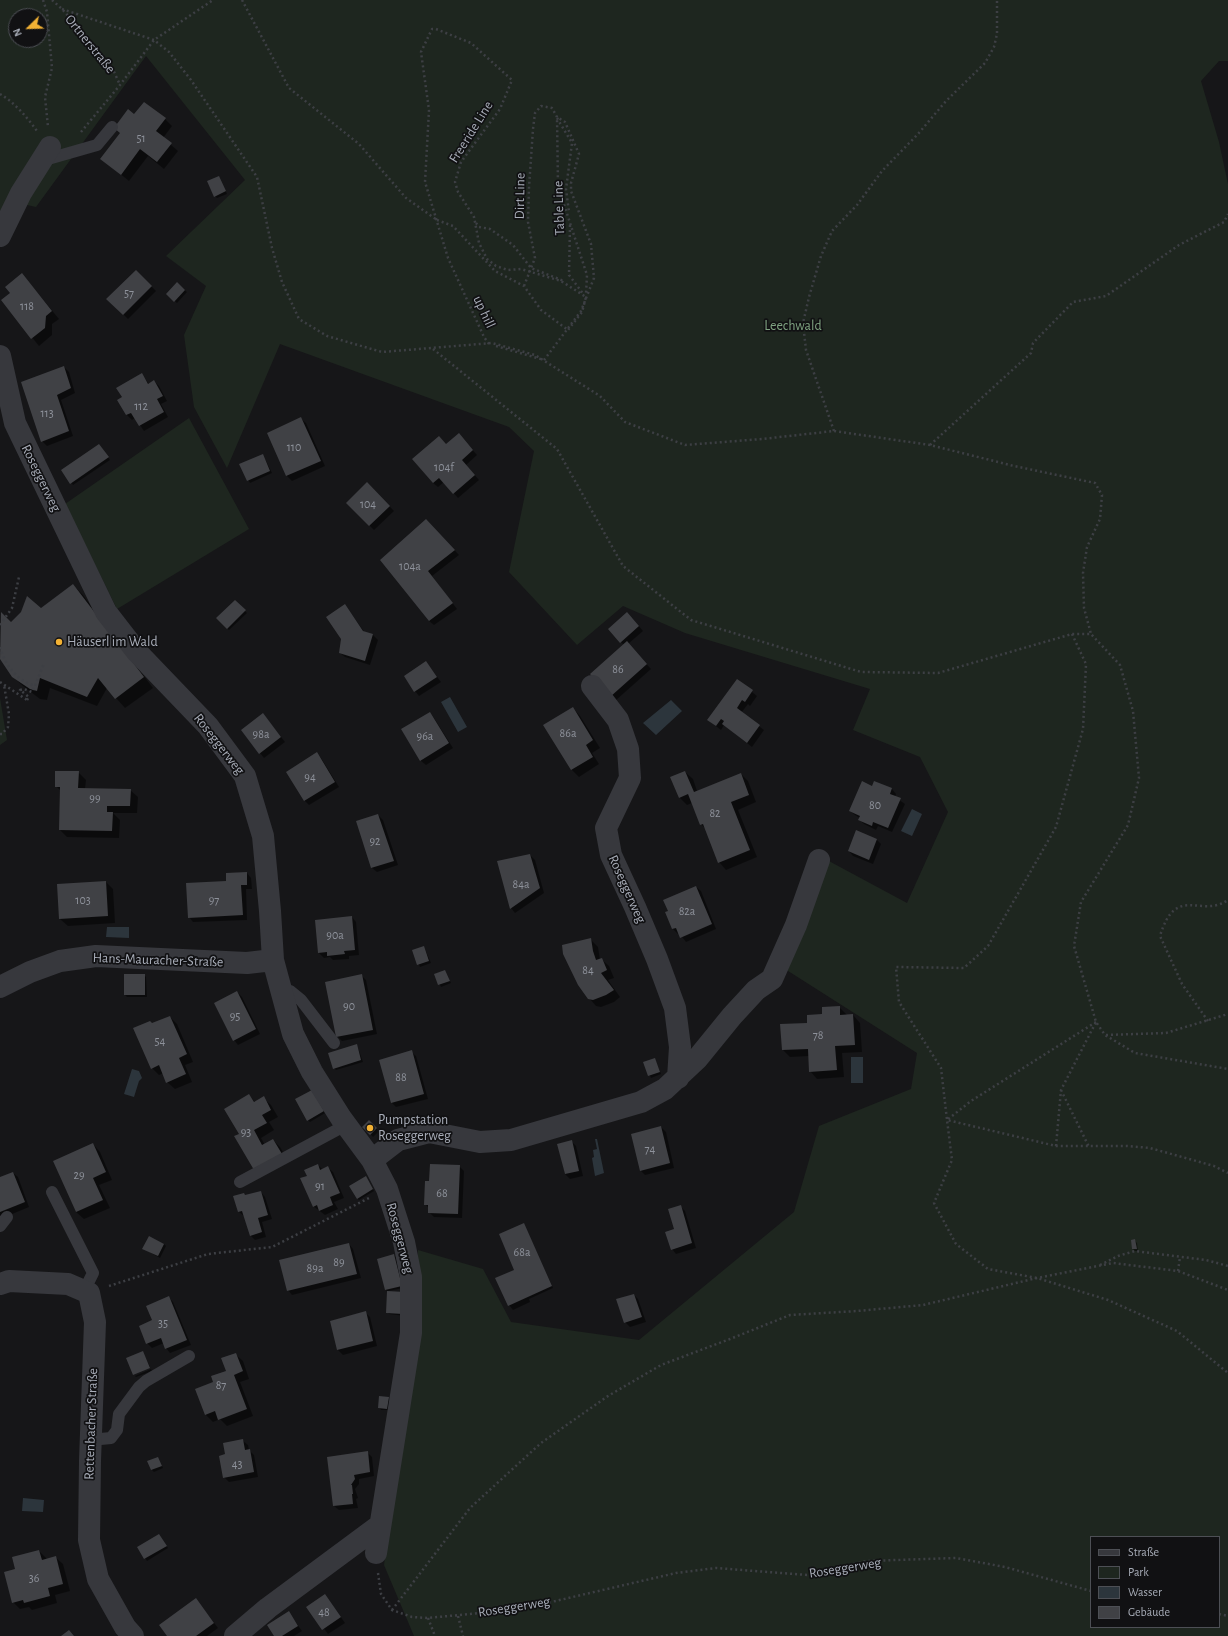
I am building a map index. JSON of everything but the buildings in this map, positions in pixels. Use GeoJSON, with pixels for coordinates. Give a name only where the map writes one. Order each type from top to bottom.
{"type":"FeatureCollection","features":[{"type":"Feature","properties":{"kind":"street"},"geometry":{"type":"LineString","coordinates":[[0,236],[20,193],[45,154]]}},
{"type":"Feature","properties":{"kind":"street","name":"Roseggerweg"},"geometry":{"type":"LineString","coordinates":[[0,356],[15,424],[106,612],[137,652],[208,726],[245,776],[263,836],[273,960],[294,1034],[312,1072],[346,1125],[372,1160],[388,1189],[404,1242],[411,1277],[411,1332],[376,1553]]}},
{"type":"Feature","properties":{"kind":"street","name":"Roseggerweg"},"geometry":{"type":"LineString","coordinates":[[592,686],[618,720],[628,749],[630,778],[606,828],[611,856],[636,907],[675,1008],[680,1047],[678,1078]]}},
{"type":"Feature","properties":{"kind":"street"},"geometry":{"type":"LineString","coordinates":[[372,1160],[398,1140],[429,1132],[480,1142],[511,1140],[641,1102],[665,1089],[697,1059],[732,1016],[756,990],[772,979],[796,925],[819,860]]}},
{"type":"Feature","properties":{"kind":"street","name":"Hans-Mauracher-Straße"},"geometry":{"type":"LineString","coordinates":[[0,987],[30,972],[60,961],[96,956],[247,963],[273,960]]}},
{"type":"Feature","properties":{"kind":"street"},"geometry":{"type":"LineString","coordinates":[[0,1284],[9,1281],[68,1284],[84,1290]]}},
{"type":"Feature","properties":{"kind":"street","name":"Rettenbacher Straße"},"geometry":{"type":"LineString","coordinates":[[84,1290],[89,1292],[95,1322],[90,1440],[89,1540],[98,1579],[125,1627],[133,1636]]}},
{"type":"Feature","properties":{"kind":"street"},"geometry":{"type":"LineString","coordinates":[[235,1636],[268,1608],[380,1525]]}},
{"type":"Feature","properties":{"kind":"lane"},"geometry":{"type":"LineString","coordinates":[[45,154],[97,145],[112,127]]}},
{"type":"Feature","properties":{"kind":"lane"},"geometry":{"type":"LineString","coordinates":[[281,990],[290,991],[301,1000],[334,1043]]}},
{"type":"Feature","properties":{"kind":"lane"},"geometry":{"type":"LineString","coordinates":[[240,1182],[346,1125]]}},
{"type":"Feature","properties":{"kind":"lane"},"geometry":{"type":"LineString","coordinates":[[52,1192],[93,1273],[84,1290]]}},
{"type":"Feature","properties":{"kind":"lane"},"geometry":{"type":"LineString","coordinates":[[90,1440],[111,1438],[117,1430],[119,1414],[139,1387],[189,1356]]}},
{"type":"Feature","properties":{"kind":"path"},"geometry":{"type":"LineString","coordinates":[[43,0],[47,12],[52,68],[45,97],[45,154]]}},
{"type":"Feature","properties":{"kind":"path","name":"Ortnerstraße"},"geometry":{"type":"LineString","coordinates":[[52,0],[62,9],[111,65],[120,85],[80,134]]}},
{"type":"Feature","properties":{"kind":"path"},"geometry":{"type":"LineString","coordinates":[[120,85],[154,40],[213,0]]}},
{"type":"Feature","properties":{"kind":"path"},"geometry":{"type":"LineString","coordinates":[[242,0],[289,88],[359,144],[406,198],[437,220],[453,226],[495,271],[524,286],[541,310],[568,330]]}},
{"type":"Feature","properties":{"kind":"path"},"geometry":{"type":"LineString","coordinates":[[834,431],[806,350],[803,323],[821,256],[832,231],[857,205],[882,171],[918,134],[946,101],[985,63],[994,47],[997,34],[997,0]]}},
{"type":"Feature","properties":{"kind":"path"},"geometry":{"type":"LineString","coordinates":[[62,9],[154,40],[170,52],[191,80],[257,177],[272,248],[282,282],[299,319],[327,336],[382,352],[492,343],[535,355],[600,396],[625,422],[685,445],[762,439],[834,431],[930,445],[1014,466],[1095,483],[1102,495],[1100,519],[1087,547],[1083,573],[1084,608],[1091,634],[1120,666],[1133,711],[1139,778],[1128,825],[1081,902],[1074,946],[1096,1022],[1105,1035],[1135,1053],[1228,1069]]}},
{"type":"Feature","properties":{"kind":"path","name":"Freeride Line"},"geometry":{"type":"LineString","coordinates":[[437,220],[425,182],[429,110],[421,52],[432,29],[436,29],[472,43],[512,80],[500,109],[461,162],[455,182],[458,192],[474,217],[476,223]]}},
{"type":"Feature","properties":{"kind":"path"},"geometry":{"type":"LineString","coordinates":[[0,94],[6,97],[30,121],[45,154]]}},
{"type":"Feature","properties":{"kind":"path","name":"Dirt Line"},"geometry":{"type":"LineString","coordinates":[[524,286],[535,258],[528,222],[532,129],[535,113],[541,106],[552,108],[557,117]]}},
{"type":"Feature","properties":{"kind":"path"},"geometry":{"type":"LineString","coordinates":[[544,360],[581,311],[594,278],[591,244],[571,191],[571,183],[579,154],[565,122],[557,117]]}},
{"type":"Feature","properties":{"kind":"path"},"geometry":{"type":"LineString","coordinates":[[557,117],[558,186],[587,275],[586,297]]}},
{"type":"Feature","properties":{"kind":"path","name":"Table Line"},"geometry":{"type":"LineString","coordinates":[[557,117],[572,143],[566,189],[571,231],[569,275],[586,297]]}},
{"type":"Feature","properties":{"kind":"path"},"geometry":{"type":"LineString","coordinates":[[930,445],[1031,354],[1033,343],[1073,302],[1106,296],[1179,245],[1224,222],[1228,214]]}},
{"type":"Feature","properties":{"kind":"path"},"geometry":{"type":"LineString","coordinates":[[437,220],[448,258],[488,344]]}},
{"type":"Feature","properties":{"kind":"path"},"geometry":{"type":"LineString","coordinates":[[476,223],[479,227],[490,229],[513,245],[531,268],[562,279],[586,297]]}},
{"type":"Feature","properties":{"kind":"path"},"geometry":{"type":"LineString","coordinates":[[476,223],[479,243],[487,259],[496,266],[508,270],[521,269],[561,281],[586,297]]}},
{"type":"Feature","properties":{"kind":"path","name":"up hill"},"geometry":{"type":"LineString","coordinates":[[488,344],[544,360]]}},
{"type":"Feature","properties":{"kind":"path"},"geometry":{"type":"LineString","coordinates":[[433,348],[557,449],[623,566],[691,620],[861,672],[938,673],[1072,634],[1091,634]]}},
{"type":"Feature","properties":{"kind":"path"},"geometry":{"type":"LineString","coordinates":[[0,625],[12,608],[19,577]]}},
{"type":"Feature","properties":{"kind":"path"},"geometry":{"type":"LineString","coordinates":[[1072,634],[1086,664],[1083,729],[1056,827],[988,946],[964,968],[896,966],[899,1002],[941,1068],[952,1160],[934,1203],[956,1244],[988,1269],[1037,1278],[1108,1300],[1177,1331],[1228,1373]]}},
{"type":"Feature","properties":{"kind":"path"},"geometry":{"type":"LineString","coordinates":[[0,647],[3,659],[10,669],[20,679],[35,686]]}},
{"type":"Feature","properties":{"kind":"path"},"geometry":{"type":"LineString","coordinates":[[0,682],[28,700],[28,697],[20,690],[24,689],[32,692],[44,663]]}},
{"type":"Feature","properties":{"kind":"path"},"geometry":{"type":"LineString","coordinates":[[0,734],[2,734],[8,727],[9,714],[4,685]]}},
{"type":"Feature","properties":{"kind":"path"},"geometry":{"type":"LineString","coordinates":[[1208,1021],[1182,984],[1160,936],[1165,921],[1170,913],[1190,904],[1205,906],[1221,905],[1228,900]]}},
{"type":"Feature","properties":{"kind":"path"},"geometry":{"type":"LineString","coordinates":[[1105,1035],[1166,1033],[1228,1014]]}},
{"type":"Feature","properties":{"kind":"path"},"geometry":{"type":"LineString","coordinates":[[947,1120],[971,1101],[1096,1022]]}},
{"type":"Feature","properties":{"kind":"path"},"geometry":{"type":"LineString","coordinates":[[1056,1146],[1061,1090],[1096,1022]]}},
{"type":"Feature","properties":{"kind":"path"},"geometry":{"type":"LineString","coordinates":[[1061,1090],[1089,1147]]}},
{"type":"Feature","properties":{"kind":"path"},"geometry":{"type":"LineString","coordinates":[[947,1120],[1056,1146],[1127,1146],[1150,1148],[1214,1166],[1228,1173]]}},
{"type":"Feature","properties":{"kind":"path"},"geometry":{"type":"LineString","coordinates":[[117,1283],[208,1254],[272,1247],[371,1197]]}},
{"type":"Feature","properties":{"kind":"path"},"geometry":{"type":"LineString","coordinates":[[1098,1266],[1118,1256],[1136,1252],[1206,1260],[1228,1266]]}},
{"type":"Feature","properties":{"kind":"path"},"geometry":{"type":"LineString","coordinates":[[1178,1271],[1180,1257]]}},
{"type":"Feature","properties":{"kind":"path"},"geometry":{"type":"LineString","coordinates":[[376,1553],[381,1594],[392,1610],[470,1508],[541,1443],[553,1434],[608,1396],[661,1365],[790,1315],[923,1305],[1037,1278],[1113,1263],[1178,1271],[1228,1290]]}},
{"type":"Feature","properties":{"kind":"path","name":"Roseggerweg"},"geometry":{"type":"LineString","coordinates":[[392,1610],[412,1617],[428,1618],[458,1616],[521,1608],[676,1573],[716,1568],[807,1575],[867,1561],[956,1558],[1005,1567],[1090,1591]]}},
{"type":"Feature","properties":{"kind":"path"},"geometry":{"type":"LineString","coordinates":[[458,1616],[464,1636]]}},
{"type":"Feature","properties":{"kind":"path"},"geometry":{"type":"LineString","coordinates":[[428,1618],[436,1636]]}},
{"type":"Feature","properties":{"kind":"green space","name":"Leechwald"},"geometry":{"type":"Polygon","coordinates":[[[0,0],[1228,0],[1228,61],[1219,61],[1201,81],[1219,142],[1228,184],[1228,1636],[414,1636],[384,1565],[418,1332],[418,1250],[483,1269],[511,1322],[639,1340],[794,1212],[819,1126],[911,1089],[917,1053],[785,969],[827,860],[907,903],[948,812],[920,757],[853,730],[870,689],[685,633],[623,606],[577,645],[509,572],[534,451],[509,427],[280,344],[227,468],[194,407],[184,335],[206,286],[166,256],[245,180],[146,56],[36,207],[9,201],[0,212],[0,0]]]}},
{"type":"Feature","properties":{"kind":"green space"},"geometry":{"type":"Polygon","coordinates":[[[189,418],[249,529],[117,609],[65,504],[189,418]]]}},
{"type":"Feature","properties":{"kind":"green space"},"geometry":{"type":"Polygon","coordinates":[[[0,698],[7,740],[0,745],[0,698]]]}},
{"type":"Feature","properties":{"kind":"water"},"geometry":{"type":"Polygon","coordinates":[[[450,697],[467,727],[458,732],[441,702],[450,697]]]}},
{"type":"Feature","properties":{"kind":"water"},"geometry":{"type":"Polygon","coordinates":[[[671,700],[682,711],[656,735],[643,723],[671,700]]]}},
{"type":"Feature","properties":{"kind":"water"},"geometry":{"type":"Polygon","coordinates":[[[912,809],[922,814],[912,836],[901,831],[912,809]]]}},
{"type":"Feature","properties":{"kind":"water"},"geometry":{"type":"Polygon","coordinates":[[[107,927],[129,927],[129,938],[106,937],[107,927]]]}},
{"type":"Feature","properties":{"kind":"water"},"geometry":{"type":"Polygon","coordinates":[[[851,1057],[863,1057],[863,1083],[851,1083],[851,1057]]]}},
{"type":"Feature","properties":{"kind":"water"},"geometry":{"type":"Polygon","coordinates":[[[132,1069],[139,1071],[142,1078],[139,1081],[134,1097],[124,1094],[132,1069]]]}},
{"type":"Feature","properties":{"kind":"water"},"geometry":{"type":"Polygon","coordinates":[[[595,1139],[597,1139],[604,1173],[595,1176],[592,1158],[594,1157],[593,1150],[597,1149],[595,1139]]]}},
{"type":"Feature","properties":{"kind":"water"},"geometry":{"type":"Polygon","coordinates":[[[23,1498],[44,1500],[43,1512],[22,1511],[23,1498]]]}},
{"type":"Feature","properties":{"kind":"place","name":"Häuserl im Wald"},"geometry":{"type":"Point","coordinates":[59,642]}},
{"type":"Feature","properties":{"kind":"place","name":"Pumpstation Roseggerweg"},"geometry":{"type":"Point","coordinates":[370,1128]}}]}
